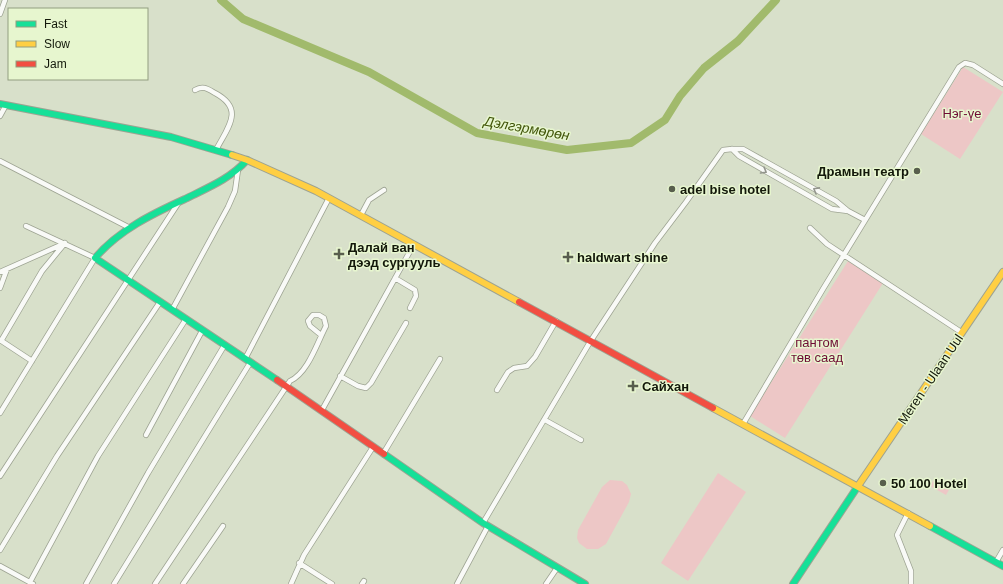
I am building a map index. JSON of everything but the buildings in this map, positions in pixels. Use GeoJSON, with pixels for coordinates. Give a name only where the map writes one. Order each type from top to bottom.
{"type":"FeatureCollection","features":[{"type":"Feature","properties":{"kind":"main road"},"geometry":{"type":"LineString","coordinates":[[3,104],[171,137],[247,160],[329,198],[361,215],[590,342],[908,513],[1003,566]]}},
{"type":"Feature","properties":{"kind":"main road"},"geometry":{"type":"LineString","coordinates":[[247,160],[238,170],[220,182],[130,228],[107,245],[95,258],[286,388],[322,410],[486,525],[585,584]]}},
{"type":"Feature","properties":{"kind":"main road","name":"Meren - Ulaan Uul"},"geometry":{"type":"LineString","coordinates":[[793,584],[1002,275]]}},
{"type":"Feature","properties":{"kind":"street"},"geometry":{"type":"LineString","coordinates":[[0,14],[5,0]]}},
{"type":"Feature","properties":{"kind":"street"},"geometry":{"type":"LineString","coordinates":[[743,424],[865,220],[959,67],[964,63],[973,64],[1003,84]]}},
{"type":"Feature","properties":{"kind":"street"},"geometry":{"type":"LineString","coordinates":[[195,90],[200,87],[205,87],[223,97],[231,107],[232,119],[216,150]]}},
{"type":"Feature","properties":{"kind":"street"},"geometry":{"type":"LineString","coordinates":[[0,116],[3,104]]}},
{"type":"Feature","properties":{"kind":"street"},"geometry":{"type":"LineString","coordinates":[[732,149],[739,156],[832,209],[848,211]]}},
{"type":"Feature","properties":{"kind":"street"},"geometry":{"type":"LineString","coordinates":[[457,584],[486,525],[590,342],[656,243],[723,150],[743,149],[836,201],[848,211],[865,220]]}},
{"type":"Feature","properties":{"kind":"street"},"geometry":{"type":"LineString","coordinates":[[0,161],[130,228]]}},
{"type":"Feature","properties":{"kind":"street"},"geometry":{"type":"LineString","coordinates":[[172,310],[228,207],[235,191],[238,170]]}},
{"type":"Feature","properties":{"kind":"street"},"geometry":{"type":"LineString","coordinates":[[361,215],[369,200],[384,190]]}},
{"type":"Feature","properties":{"kind":"street"},"geometry":{"type":"LineString","coordinates":[[114,584],[247,361],[329,198]]}},
{"type":"Feature","properties":{"kind":"street"},"geometry":{"type":"LineString","coordinates":[[0,476],[179,202]]}},
{"type":"Feature","properties":{"kind":"street"},"geometry":{"type":"LineString","coordinates":[[0,413],[95,258],[26,226]]}},
{"type":"Feature","properties":{"kind":"street"},"geometry":{"type":"LineString","coordinates":[[810,228],[827,244],[962,332]]}},
{"type":"Feature","properties":{"kind":"street"},"geometry":{"type":"LineString","coordinates":[[0,272],[65,243]]}},
{"type":"Feature","properties":{"kind":"street"},"geometry":{"type":"LineString","coordinates":[[32,361],[0,341],[42,271],[65,243]]}},
{"type":"Feature","properties":{"kind":"street"},"geometry":{"type":"LineString","coordinates":[[322,410],[414,244]]}},
{"type":"Feature","properties":{"kind":"street"},"geometry":{"type":"LineString","coordinates":[[0,288],[7,269]]}},
{"type":"Feature","properties":{"kind":"street"},"geometry":{"type":"LineString","coordinates":[[395,278],[415,290],[416,293],[410,308]]}},
{"type":"Feature","properties":{"kind":"street"},"geometry":{"type":"LineString","coordinates":[[0,550],[57,456],[160,302]]}},
{"type":"Feature","properties":{"kind":"street"},"geometry":{"type":"LineString","coordinates":[[155,584],[290,381],[298,377],[303,371],[326,326],[324,318],[319,315],[313,315],[308,321],[310,326],[321,335]]}},
{"type":"Feature","properties":{"kind":"street"},"geometry":{"type":"LineString","coordinates":[[0,566],[31,583],[98,456],[186,320]]}},
{"type":"Feature","properties":{"kind":"street"},"geometry":{"type":"LineString","coordinates":[[497,390],[508,372],[514,368],[527,366],[535,357],[556,322]]}},
{"type":"Feature","properties":{"kind":"street"},"geometry":{"type":"LineString","coordinates":[[340,376],[358,386],[366,388],[371,383],[406,323]]}},
{"type":"Feature","properties":{"kind":"street"},"geometry":{"type":"LineString","coordinates":[[146,435],[202,331]]}},
{"type":"Feature","properties":{"kind":"street"},"geometry":{"type":"LineString","coordinates":[[86,584],[148,473],[224,346]]}},
{"type":"Feature","properties":{"kind":"street"},"geometry":{"type":"LineString","coordinates":[[383,454],[440,359]]}},
{"type":"Feature","properties":{"kind":"street"},"geometry":{"type":"LineString","coordinates":[[545,420],[581,440]]}},
{"type":"Feature","properties":{"kind":"street"},"geometry":{"type":"LineString","coordinates":[[291,584],[299,563],[373,447]]}},
{"type":"Feature","properties":{"kind":"street"},"geometry":{"type":"LineString","coordinates":[[908,513],[897,535],[910,571],[911,584]]}},
{"type":"Feature","properties":{"kind":"street"},"geometry":{"type":"LineString","coordinates":[[183,584],[223,526]]}},
{"type":"Feature","properties":{"kind":"street"},"geometry":{"type":"LineString","coordinates":[[996,562],[1003,550]]}},
{"type":"Feature","properties":{"kind":"street"},"geometry":{"type":"LineString","coordinates":[[299,563],[332,584]]}},
{"type":"Feature","properties":{"kind":"street"},"geometry":{"type":"LineString","coordinates":[[546,584],[557,568]]}},
{"type":"Feature","properties":{"kind":"green space","name":"Нэг-үе"},"geometry":{"type":"Polygon","coordinates":[[[963,67],[1003,92],[960,159],[921,134],[963,67]]]}},
{"type":"Feature","properties":{"kind":"green space","name":"пантом төв саад"},"geometry":{"type":"Polygon","coordinates":[[[848,261],[883,283],[785,438],[750,416],[848,261]]]}},
{"type":"Feature","properties":{"kind":"green space"},"geometry":{"type":"Polygon","coordinates":[[[718,473],[746,492],[688,581],[661,563],[718,473]]]}},
{"type":"Feature","properties":{"kind":"green space"},"geometry":{"type":"Polygon","coordinates":[[[935,478],[950,488],[946,495],[930,486],[935,478]]]}},
{"type":"Feature","properties":{"kind":"green space"},"geometry":{"type":"Polygon","coordinates":[[[610,480],[622,481],[627,485],[631,494],[629,502],[606,544],[598,549],[587,549],[579,543],[577,538],[578,530],[602,487],[610,480]]]}},
{"type":"Feature","properties":{"kind":"waterway","name":"Дэлгэрмөрөн"},"geometry":{"type":"LineString","coordinates":[[221,0],[243,19],[369,72],[477,133],[567,150],[631,143],[665,120],[680,96],[704,68],[738,41],[776,0]]}},
{"type":"Feature","properties":{"kind":"traffic: fast"},"geometry":{"type":"LineString","coordinates":[[0,104],[171,137],[232,155]]}},
{"type":"Feature","properties":{"kind":"traffic: fast"},"geometry":{"type":"LineString","coordinates":[[247,160],[226,178],[160,211],[125,231],[104,248],[95,258],[277,380]]}},
{"type":"Feature","properties":{"kind":"traffic: fast"},"geometry":{"type":"LineString","coordinates":[[384,454],[483,523],[585,584]]}},
{"type":"Feature","properties":{"kind":"traffic: fast"},"geometry":{"type":"LineString","coordinates":[[793,584],[858,486]]}},
{"type":"Feature","properties":{"kind":"traffic: fast"},"geometry":{"type":"LineString","coordinates":[[930,526],[1003,566]]}},
{"type":"Feature","properties":{"kind":"traffic: slow"},"geometry":{"type":"LineString","coordinates":[[232,155],[247,160],[316,191],[519,302]]}},
{"type":"Feature","properties":{"kind":"traffic: slow"},"geometry":{"type":"LineString","coordinates":[[858,486],[1003,272]]}},
{"type":"Feature","properties":{"kind":"traffic: slow"},"geometry":{"type":"LineString","coordinates":[[713,408],[930,526]]}},
{"type":"Feature","properties":{"kind":"traffic: jam"},"geometry":{"type":"LineString","coordinates":[[519,302],[713,408]]}},
{"type":"Feature","properties":{"kind":"traffic: jam"},"geometry":{"type":"LineString","coordinates":[[277,380],[384,454]]}},
{"type":"Feature","properties":{"kind":"place","name":"Драмын театр"},"geometry":{"type":"Point","coordinates":[917,171]}},
{"type":"Feature","properties":{"kind":"place","name":"adel bise hotel"},"geometry":{"type":"Point","coordinates":[672,189]}},
{"type":"Feature","properties":{"kind":"place","name":"Далай ван дээд сургууль"},"geometry":{"type":"Point","coordinates":[339,254]}},
{"type":"Feature","properties":{"kind":"place","name":"haldwart shine"},"geometry":{"type":"Point","coordinates":[568,257]}},
{"type":"Feature","properties":{"kind":"place","name":"Сайхан"},"geometry":{"type":"Point","coordinates":[633,386]}},
{"type":"Feature","properties":{"kind":"place","name":"50 100 Hotel"},"geometry":{"type":"Point","coordinates":[883,483]}}]}
